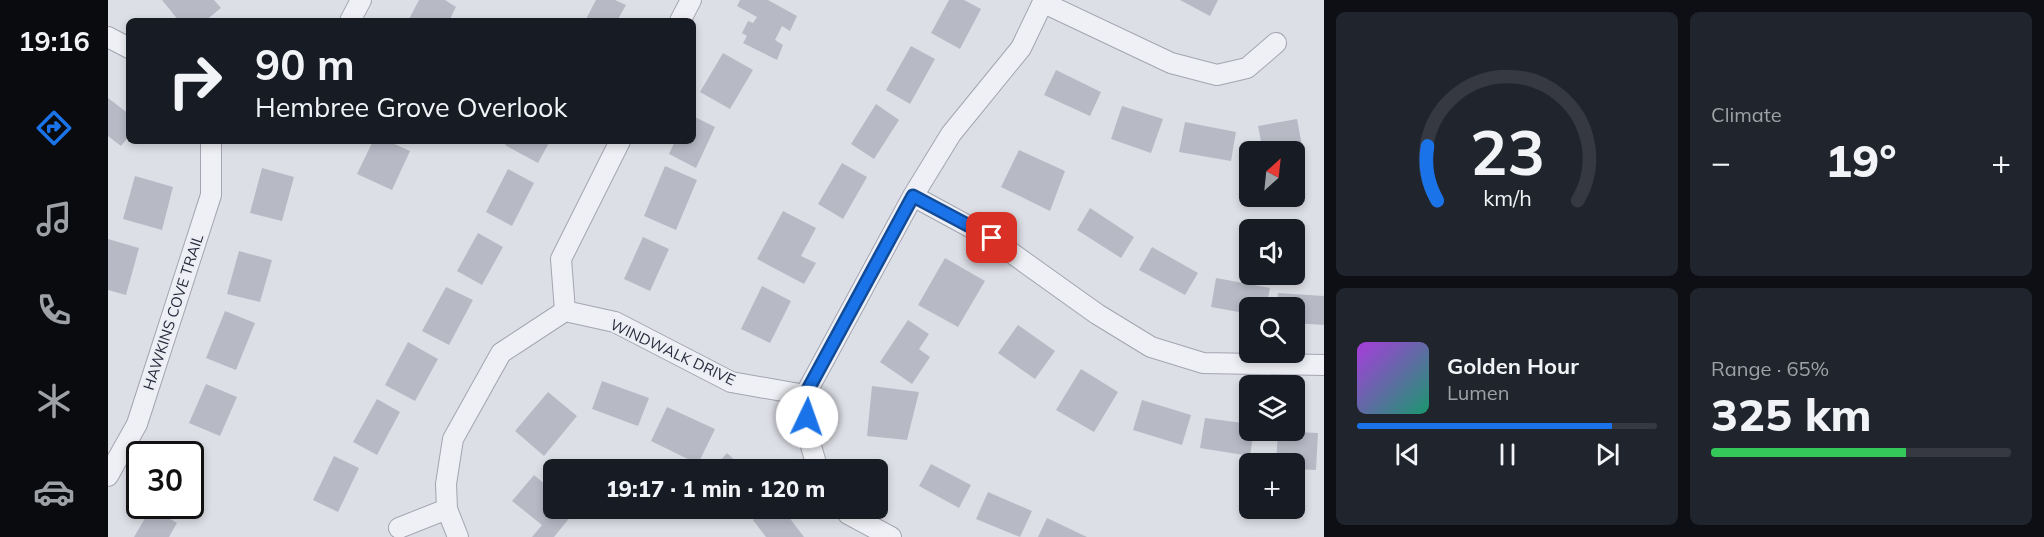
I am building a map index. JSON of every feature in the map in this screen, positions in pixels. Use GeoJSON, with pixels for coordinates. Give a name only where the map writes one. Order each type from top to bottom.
{"type":"FeatureCollection","features":[{"type":"Feature","properties":{"kind":"street"},"geometry":{"type":"LineString","coordinates":[[352,18],[361,0]]}},
{"type":"Feature","properties":{"kind":"street"},"geometry":{"type":"LineString","coordinates":[[682,18],[691,0]]}},
{"type":"Feature","properties":{"kind":"street"},"geometry":{"type":"LineString","coordinates":[[815,459],[809,440],[805,395],[913,196],[951,134],[1021,48],[1044,2],[1171,63],[1217,75],[1247,68],[1276,43]]}},
{"type":"Feature","properties":{"kind":"street"},"geometry":{"type":"LineString","coordinates":[[108,37],[126,46]]}},
{"type":"Feature","properties":{"kind":"street","name":"HAWKINS COVE TRAIL"},"geometry":{"type":"LineString","coordinates":[[108,476],[137,424],[211,195],[211,144]]}},
{"type":"Feature","properties":{"kind":"street"},"geometry":{"type":"LineString","coordinates":[[458,537],[447,508],[446,484],[453,439],[501,353],[565,311],[561,259],[618,144]]}},
{"type":"Feature","properties":{"kind":"street"},"geometry":{"type":"LineString","coordinates":[[913,196],[992,238],[1097,314],[1151,347],[1203,363],[1324,365]]}},
{"type":"Feature","properties":{"kind":"street","name":"WINDWALK DRIVE"},"geometry":{"type":"LineString","coordinates":[[565,311],[615,322],[731,382],[805,395]]}},
{"type":"Feature","properties":{"kind":"street"},"geometry":{"type":"LineString","coordinates":[[399,528],[447,508]]}},
{"type":"Feature","properties":{"kind":"street"},"geometry":{"type":"LineString","coordinates":[[857,519],[891,537]]}},
{"type":"Feature","properties":{"kind":"building"},"geometry":{"type":"Polygon","coordinates":[[[162,0],[214,0],[221,8],[209,18],[177,18],[162,0]]]}},
{"type":"Feature","properties":{"kind":"building"},"geometry":{"type":"Polygon","coordinates":[[[419,0],[445,0],[456,7],[450,18],[410,18],[419,0]]]}},
{"type":"Feature","properties":{"kind":"building"},"geometry":{"type":"Polygon","coordinates":[[[596,0],[615,0],[626,5],[619,18],[587,18],[596,0]]]}},
{"type":"Feature","properties":{"kind":"building"},"geometry":{"type":"Polygon","coordinates":[[[740,0],[768,0],[797,16],[790,31],[782,26],[775,40],[783,45],[777,60],[743,43],[747,36],[742,33],[748,21],[753,23],[757,17],[737,6],[740,0]]]}},
{"type":"Feature","properties":{"kind":"building"},"geometry":{"type":"Polygon","coordinates":[[[949,0],[964,0],[981,9],[960,49],[931,33],[949,0]]]}},
{"type":"Feature","properties":{"kind":"building"},"geometry":{"type":"Polygon","coordinates":[[[1180,0],[1218,0],[1210,16],[1180,0]]]}},
{"type":"Feature","properties":{"kind":"building"},"geometry":{"type":"Polygon","coordinates":[[[911,46],[935,59],[910,104],[886,90],[911,46]]]}},
{"type":"Feature","properties":{"kind":"building"},"geometry":{"type":"Polygon","coordinates":[[[723,53],[753,70],[730,109],[700,92],[723,53]]]}},
{"type":"Feature","properties":{"kind":"building"},"geometry":{"type":"Polygon","coordinates":[[[1056,70],[1101,92],[1090,116],[1044,95],[1056,70]]]}},
{"type":"Feature","properties":{"kind":"building"},"geometry":{"type":"Polygon","coordinates":[[[108,98],[126,112],[126,140],[121,146],[108,136],[108,98]]]}},
{"type":"Feature","properties":{"kind":"building"},"geometry":{"type":"Polygon","coordinates":[[[876,104],[899,120],[874,159],[851,144],[876,104]]]}},
{"type":"Feature","properties":{"kind":"building"},"geometry":{"type":"Polygon","coordinates":[[[1122,106],[1163,119],[1151,153],[1111,139],[1122,106]]]}},
{"type":"Feature","properties":{"kind":"building"},"geometry":{"type":"Polygon","coordinates":[[[696,118],[715,127],[696,168],[669,154],[674,144],[696,144],[696,118]]]}},
{"type":"Feature","properties":{"kind":"building"},"geometry":{"type":"Polygon","coordinates":[[[1297,119],[1301,141],[1261,141],[1258,126],[1297,119]]]}},
{"type":"Feature","properties":{"kind":"building"},"geometry":{"type":"Polygon","coordinates":[[[1185,122],[1236,132],[1231,161],[1179,152],[1185,122]]]}},
{"type":"Feature","properties":{"kind":"building"},"geometry":{"type":"Polygon","coordinates":[[[372,144],[395,144],[410,151],[392,190],[357,174],[372,144]]]}},
{"type":"Feature","properties":{"kind":"building"},"geometry":{"type":"Polygon","coordinates":[[[506,144],[548,144],[538,163],[506,144]]]}},
{"type":"Feature","properties":{"kind":"building"},"geometry":{"type":"Polygon","coordinates":[[[1019,150],[1065,171],[1050,211],[1001,187],[1019,150]]]}},
{"type":"Feature","properties":{"kind":"building"},"geometry":{"type":"Polygon","coordinates":[[[842,163],[867,177],[843,219],[818,204],[842,163]]]}},
{"type":"Feature","properties":{"kind":"building"},"geometry":{"type":"Polygon","coordinates":[[[665,166],[697,180],[676,230],[644,216],[665,166]]]}},
{"type":"Feature","properties":{"kind":"building"},"geometry":{"type":"Polygon","coordinates":[[[262,168],[294,177],[282,221],[250,213],[262,168]]]}},
{"type":"Feature","properties":{"kind":"building"},"geometry":{"type":"Polygon","coordinates":[[[508,169],[534,183],[512,226],[486,212],[508,169]]]}},
{"type":"Feature","properties":{"kind":"building"},"geometry":{"type":"Polygon","coordinates":[[[135,176],[173,187],[162,230],[123,219],[135,176]]]}},
{"type":"Feature","properties":{"kind":"building"},"geometry":{"type":"Polygon","coordinates":[[[1090,208],[1134,237],[1121,258],[1077,230],[1090,208]]]}},
{"type":"Feature","properties":{"kind":"building"},"geometry":{"type":"Polygon","coordinates":[[[783,211],[816,228],[801,256],[816,263],[804,284],[757,259],[783,211]]]}},
{"type":"Feature","properties":{"kind":"building"},"geometry":{"type":"Polygon","coordinates":[[[478,233],[503,247],[482,285],[457,271],[478,233]]]}},
{"type":"Feature","properties":{"kind":"building"},"geometry":{"type":"Polygon","coordinates":[[[643,237],[669,249],[650,291],[624,279],[643,237]]]}},
{"type":"Feature","properties":{"kind":"building"},"geometry":{"type":"Polygon","coordinates":[[[108,239],[139,248],[126,295],[108,290],[108,239]]]}},
{"type":"Feature","properties":{"kind":"building"},"geometry":{"type":"Polygon","coordinates":[[[1152,247],[1198,273],[1185,295],[1139,270],[1152,247]]]}},
{"type":"Feature","properties":{"kind":"building"},"geometry":{"type":"Polygon","coordinates":[[[239,251],[272,260],[260,302],[227,294],[239,251]]]}},
{"type":"Feature","properties":{"kind":"building"},"geometry":{"type":"Polygon","coordinates":[[[945,258],[985,281],[958,327],[918,305],[945,258]]]}},
{"type":"Feature","properties":{"kind":"building"},"geometry":{"type":"Polygon","coordinates":[[[1216,278],[1239,282],[1239,285],[1270,288],[1268,297],[1239,297],[1239,312],[1211,307],[1216,278]]]}},
{"type":"Feature","properties":{"kind":"building"},"geometry":{"type":"Polygon","coordinates":[[[762,286],[791,301],[770,343],[741,329],[762,286]]]}},
{"type":"Feature","properties":{"kind":"building"},"geometry":{"type":"Polygon","coordinates":[[[446,287],[473,300],[449,345],[422,331],[446,287]]]}},
{"type":"Feature","properties":{"kind":"building"},"geometry":{"type":"Polygon","coordinates":[[[1278,293],[1324,296],[1324,325],[1305,324],[1305,297],[1278,297],[1278,293]]]}},
{"type":"Feature","properties":{"kind":"building"},"geometry":{"type":"Polygon","coordinates":[[[225,311],[255,323],[236,370],[206,358],[225,311]]]}},
{"type":"Feature","properties":{"kind":"building"},"geometry":{"type":"Polygon","coordinates":[[[908,320],[929,334],[919,349],[930,357],[912,384],[880,362],[908,320]]]}},
{"type":"Feature","properties":{"kind":"building"},"geometry":{"type":"Polygon","coordinates":[[[1018,325],[1055,351],[1035,379],[998,353],[1018,325]]]}},
{"type":"Feature","properties":{"kind":"building"},"geometry":{"type":"Polygon","coordinates":[[[408,342],[438,359],[415,401],[385,385],[408,342]]]}},
{"type":"Feature","properties":{"kind":"building"},"geometry":{"type":"Polygon","coordinates":[[[1081,369],[1118,392],[1094,432],[1056,410],[1081,369]]]}},
{"type":"Feature","properties":{"kind":"building"},"geometry":{"type":"Polygon","coordinates":[[[602,381],[649,398],[638,426],[592,409],[602,381]]]}},
{"type":"Feature","properties":{"kind":"building"},"geometry":{"type":"Polygon","coordinates":[[[206,384],[237,397],[220,436],[189,423],[206,384]]]}},
{"type":"Feature","properties":{"kind":"building"},"geometry":{"type":"Polygon","coordinates":[[[872,386],[919,392],[907,440],[867,436],[872,386]]]}},
{"type":"Feature","properties":{"kind":"building"},"geometry":{"type":"Polygon","coordinates":[[[548,392],[577,416],[544,456],[515,431],[548,392]]]}},
{"type":"Feature","properties":{"kind":"building"},"geometry":{"type":"Polygon","coordinates":[[[377,399],[400,412],[377,455],[353,442],[377,399]]]}},
{"type":"Feature","properties":{"kind":"building"},"geometry":{"type":"Polygon","coordinates":[[[1142,400],[1191,415],[1182,445],[1133,430],[1142,400]]]}},
{"type":"Feature","properties":{"kind":"building"},"geometry":{"type":"Polygon","coordinates":[[[667,407],[715,429],[700,459],[688,459],[651,441],[667,407]]]}},
{"type":"Feature","properties":{"kind":"building"},"geometry":{"type":"Polygon","coordinates":[[[1205,418],[1239,423],[1239,441],[1252,441],[1250,453],[1239,454],[1200,448],[1205,418]]]}},
{"type":"Feature","properties":{"kind":"building"},"geometry":{"type":"Polygon","coordinates":[[[1305,432],[1318,433],[1316,470],[1305,470],[1305,453],[1277,453],[1277,441],[1305,441],[1305,432]]]}},
{"type":"Feature","properties":{"kind":"building"},"geometry":{"type":"Polygon","coordinates":[[[727,453],[733,459],[722,459],[727,453]]]}},
{"type":"Feature","properties":{"kind":"building"},"geometry":{"type":"Polygon","coordinates":[[[334,456],[359,468],[338,512],[313,500],[334,456]]]}},
{"type":"Feature","properties":{"kind":"building"},"geometry":{"type":"Polygon","coordinates":[[[931,464],[971,485],[959,508],[919,486],[931,464]]]}},
{"type":"Feature","properties":{"kind":"building"},"geometry":{"type":"Polygon","coordinates":[[[534,475],[543,483],[543,519],[569,519],[554,537],[532,537],[542,525],[512,501],[534,475]]]}},
{"type":"Feature","properties":{"kind":"building"},"geometry":{"type":"Polygon","coordinates":[[[988,492],[1032,511],[1020,537],[976,519],[988,492]]]}},
{"type":"Feature","properties":{"kind":"building"},"geometry":{"type":"Polygon","coordinates":[[[1047,518],[1087,537],[1038,537],[1047,518]]]}},
{"type":"Feature","properties":{"kind":"building"},"geometry":{"type":"Polygon","coordinates":[[[145,519],[170,519],[177,523],[169,537],[134,537],[145,519]]]}},
{"type":"Feature","properties":{"kind":"building"},"geometry":{"type":"Polygon","coordinates":[[[790,519],[804,537],[766,537],[753,520],[790,519]]]}},
{"type":"Feature","properties":{"kind":"route"},"geometry":{"type":"LineString","coordinates":[[807,417],[805,395],[913,196],[992,238]]}}]}
